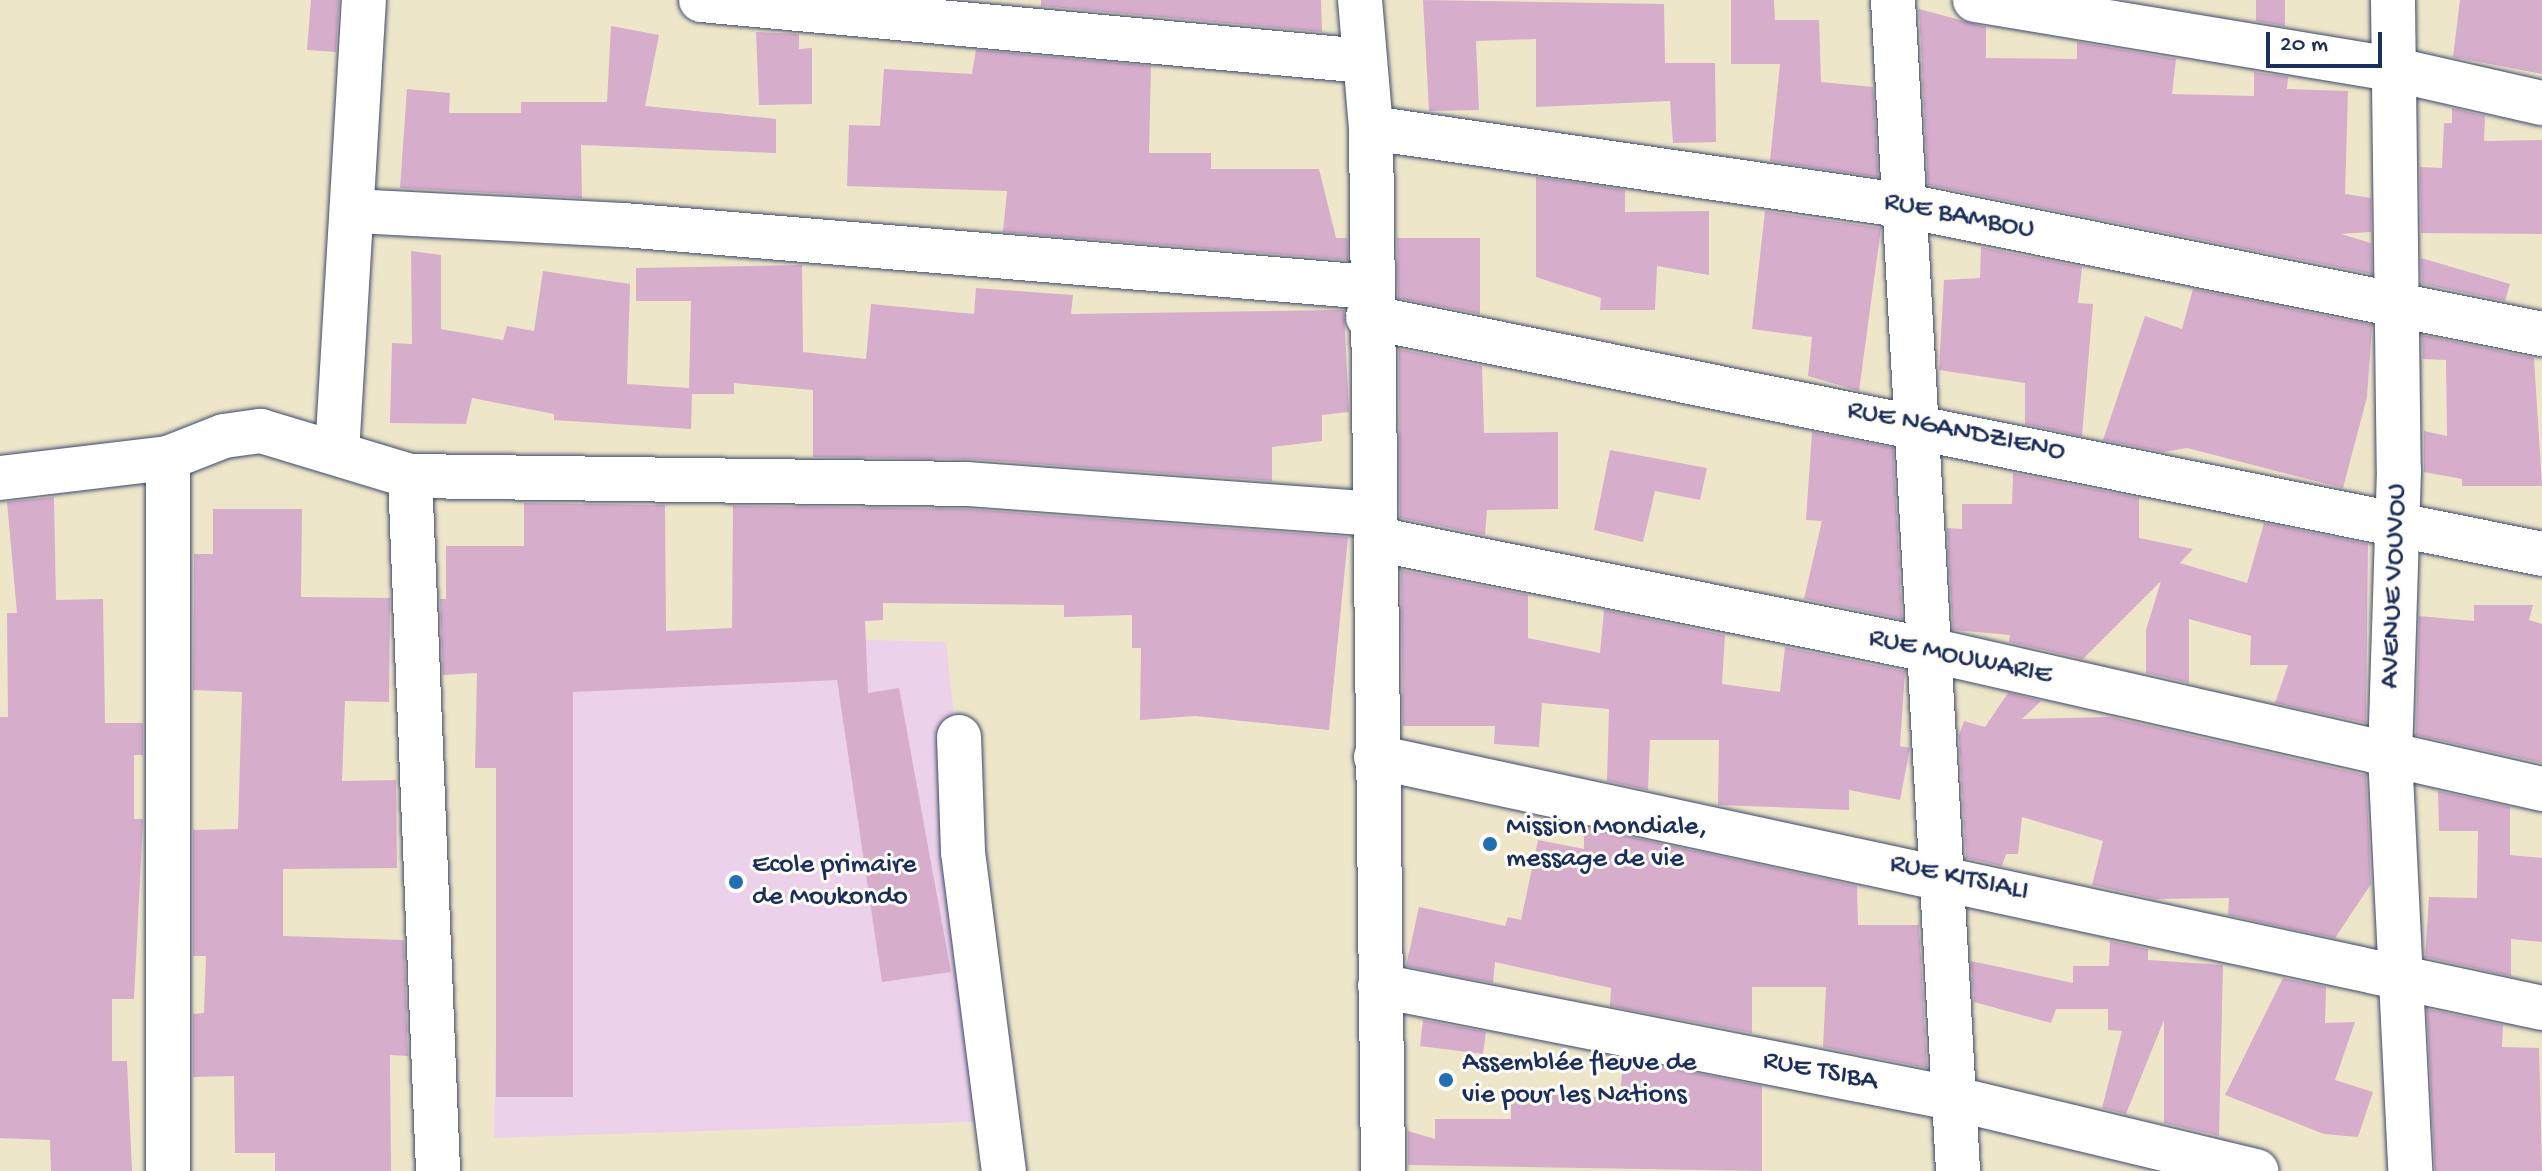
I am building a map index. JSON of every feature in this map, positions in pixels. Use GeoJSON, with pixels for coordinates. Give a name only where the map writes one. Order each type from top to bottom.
{"type":"FeatureCollection","features":[{"type":"Feature","properties":{"kind":"street"},"geometry":{"type":"LineString","coordinates":[[337,453],[355,211],[364,0]]}},
{"type":"Feature","properties":{"kind":"street"},"geometry":{"type":"LineString","coordinates":[[701,0],[943,11],[1364,61]]}},
{"type":"Feature","properties":{"kind":"street"},"geometry":{"type":"LineString","coordinates":[[1360,0],[1371,128],[1368,302],[1375,527],[1383,1171]]}},
{"type":"Feature","properties":{"kind":"street"},"geometry":{"type":"LineString","coordinates":[[1893,0],[1934,651],[1958,1171]]}},
{"type":"Feature","properties":{"kind":"street"},"geometry":{"type":"LineString","coordinates":[[1975,0],[2392,69],[2542,103]]}},
{"type":"Feature","properties":{"kind":"street","name":"AVENUE VOUVOU"},"geometry":{"type":"LineString","coordinates":[[2393,0],[2394,302],[2399,470],[2393,521],[2390,755],[2406,976],[2410,1171]]}},
{"type":"Feature","properties":{"kind":"street","name":"RUE BAMBOU"},"geometry":{"type":"LineString","coordinates":[[1371,128],[1906,206],[2542,334]]}},
{"type":"Feature","properties":{"kind":"street","name":"RUE NGANDZIENO"},"geometry":{"type":"LineString","coordinates":[[355,211],[624,225],[1368,302],[1921,424],[2542,554]]}},
{"type":"Feature","properties":{"kind":"street","name":"RUE MOUWARIE"},"geometry":{"type":"LineString","coordinates":[[0,478],[168,458],[224,436],[261,431],[410,476],[967,484],[1375,527],[2542,789]]}},
{"type":"Feature","properties":{"kind":"street"},"geometry":{"type":"LineString","coordinates":[[168,458],[168,1171]]}},
{"type":"Feature","properties":{"kind":"street"},"geometry":{"type":"LineString","coordinates":[[410,476],[438,1171]]}},
{"type":"Feature","properties":{"kind":"street"},"geometry":{"type":"LineString","coordinates":[[959,737],[963,852],[1004,1171]]}},
{"type":"Feature","properties":{"kind":"street","name":"RUE KITSIALI"},"geometry":{"type":"LineString","coordinates":[[1376,757],[1946,876],[2542,1008]]}},
{"type":"Feature","properties":{"kind":"street","name":"RUE TSIBA"},"geometry":{"type":"LineString","coordinates":[[1380,986],[1956,1099],[2256,1171]]}},
{"type":"Feature","properties":{"kind":"shaded area","name":"Ecole primaire de Moukondo"},"geometry":{"type":"Polygon","coordinates":[[[504,630],[946,642],[998,1121],[494,1138],[504,630]]]}},
{"type":"Feature","properties":{"kind":"building"},"geometry":{"type":"Polygon","coordinates":[[[311,0],[339,0],[336,52],[307,50],[311,0]]]}},
{"type":"Feature","properties":{"kind":"building"},"geometry":{"type":"Polygon","coordinates":[[[1041,0],[1321,0],[1322,32],[1041,6],[1041,0]]]}},
{"type":"Feature","properties":{"kind":"building"},"geometry":{"type":"Polygon","coordinates":[[[1423,0],[1664,4],[1665,63],[1715,63],[1716,142],[1673,143],[1670,101],[1536,107],[1536,39],[1476,41],[1479,110],[1429,111],[1423,0]]]}},
{"type":"Feature","properties":{"kind":"building"},"geometry":{"type":"Polygon","coordinates":[[[1731,0],[1774,0],[1775,20],[1819,20],[1821,82],[1873,87],[1878,177],[1770,161],[1780,64],[1731,64],[1731,0]]]}},
{"type":"Feature","properties":{"kind":"building"},"geometry":{"type":"Polygon","coordinates":[[[2256,0],[2285,0],[2285,26],[2256,21],[2256,0]]]}},
{"type":"Feature","properties":{"kind":"building"},"geometry":{"type":"Polygon","coordinates":[[[2460,0],[2542,0],[2542,74],[2453,57],[2460,0]]]}},
{"type":"Feature","properties":{"kind":"building"},"geometry":{"type":"Polygon","coordinates":[[[1919,9],[1986,27],[1986,58],[2077,59],[2077,42],[2176,59],[2172,94],[2254,96],[2254,72],[2288,77],[2287,89],[2348,91],[2345,194],[2371,198],[2371,232],[2341,234],[2371,243],[2372,274],[1928,185],[1919,9]]]}},
{"type":"Feature","properties":{"kind":"building"},"geometry":{"type":"Polygon","coordinates":[[[611,26],[659,35],[645,106],[776,119],[776,153],[581,145],[582,198],[400,188],[407,89],[450,93],[449,113],[521,113],[521,102],[607,102],[611,26]]]}},
{"type":"Feature","properties":{"kind":"building"},"geometry":{"type":"Polygon","coordinates":[[[756,32],[799,34],[799,49],[812,48],[812,104],[759,105],[756,32]]]}},
{"type":"Feature","properties":{"kind":"building"},"geometry":{"type":"Polygon","coordinates":[[[976,50],[1151,66],[1149,153],[1211,153],[1211,169],[1319,169],[1336,238],[1347,238],[1348,260],[1003,232],[1007,191],[847,186],[849,125],[880,126],[884,69],[972,74],[976,50]]]}},
{"type":"Feature","properties":{"kind":"building"},"geometry":{"type":"Polygon","coordinates":[[[2452,108],[2485,116],[2484,141],[2542,140],[2542,234],[2421,233],[2420,167],[2442,168],[2444,123],[2452,123],[2452,108]]]}},
{"type":"Feature","properties":{"kind":"building"},"geometry":{"type":"Polygon","coordinates":[[[1536,177],[1625,190],[1625,212],[1709,211],[1709,275],[1657,266],[1655,310],[1600,310],[1601,298],[1536,277],[1536,177]]]}},
{"type":"Feature","properties":{"kind":"building"},"geometry":{"type":"Polygon","coordinates":[[[1765,211],[1881,228],[1859,391],[1808,376],[1812,337],[1752,329],[1765,211]]]}},
{"type":"Feature","properties":{"kind":"building"},"geometry":{"type":"Polygon","coordinates":[[[1397,238],[1480,238],[1480,314],[1398,298],[1397,238]]]}},
{"type":"Feature","properties":{"kind":"building"},"geometry":{"type":"Polygon","coordinates":[[[1981,247],[2082,267],[2078,303],[2093,304],[2082,436],[2025,424],[2025,383],[1939,370],[1944,280],[1980,278],[1981,247]]]}},
{"type":"Feature","properties":{"kind":"building"},"geometry":{"type":"Polygon","coordinates":[[[411,251],[441,255],[441,329],[503,340],[507,326],[534,331],[543,271],[630,284],[627,384],[689,388],[691,301],[636,301],[636,268],[802,265],[803,352],[866,359],[871,304],[974,314],[976,288],[1073,295],[1071,314],[1344,310],[1349,412],[1322,415],[1322,441],[1272,447],[1272,481],[969,459],[813,457],[813,390],[734,383],[734,394],[692,394],[691,429],[554,420],[554,414],[472,398],[466,424],[390,423],[392,343],[412,344],[411,251]]]}},
{"type":"Feature","properties":{"kind":"building"},"geometry":{"type":"Polygon","coordinates":[[[2421,258],[2510,284],[2505,301],[2422,284],[2421,258]]]}},
{"type":"Feature","properties":{"kind":"building"},"geometry":{"type":"Polygon","coordinates":[[[2193,289],[2372,325],[2367,397],[2343,488],[2187,448],[2164,452],[2103,440],[2145,316],[2182,329],[2193,289]]]}},
{"type":"Feature","properties":{"kind":"building"},"geometry":{"type":"Polygon","coordinates":[[[2422,335],[2534,358],[2542,486],[2462,486],[2462,479],[2424,472],[2424,431],[2447,436],[2446,360],[2423,359],[2422,335]]]}},
{"type":"Feature","properties":{"kind":"building"},"geometry":{"type":"Polygon","coordinates":[[[1399,349],[1482,366],[1484,433],[1558,432],[1558,509],[1487,510],[1485,535],[1400,518],[1399,349]]]}},
{"type":"Feature","properties":{"kind":"building"},"geometry":{"type":"Polygon","coordinates":[[[1812,432],[1893,448],[1902,619],[1804,599],[1822,521],[1806,520],[1812,432]]]}},
{"type":"Feature","properties":{"kind":"building"},"geometry":{"type":"Polygon","coordinates":[[[1610,450],[1707,468],[1700,500],[1655,491],[1643,542],[1594,530],[1610,450]]]}},
{"type":"Feature","properties":{"kind":"building"},"geometry":{"type":"Polygon","coordinates":[[[2013,473],[2139,498],[2139,538],[2193,549],[2180,563],[2247,583],[2264,523],[2368,544],[2366,723],[2275,703],[2288,665],[2250,665],[2251,636],[2189,619],[2189,683],[2146,673],[2146,630],[2161,581],[2083,659],[2009,642],[2010,635],[1953,630],[1947,528],[1962,529],[1962,504],[2012,504],[2013,473]]]}},
{"type":"Feature","properties":{"kind":"building"},"geometry":{"type":"Polygon","coordinates":[[[54,497],[56,600],[103,599],[105,723],[143,723],[143,755],[134,755],[134,819],[143,819],[134,999],[112,999],[112,1061],[127,1061],[132,1171],[51,1171],[50,1140],[0,1138],[0,717],[8,717],[7,613],[17,613],[7,502],[54,497]]]}},
{"type":"Feature","properties":{"kind":"building"},"geometry":{"type":"Polygon","coordinates":[[[524,503],[665,505],[666,631],[732,628],[733,506],[966,509],[1348,537],[1329,730],[1195,716],[1140,720],[1141,648],[1132,648],[1132,615],[1064,617],[1064,605],[883,603],[883,620],[865,621],[868,693],[899,688],[951,972],[882,982],[837,680],[573,692],[573,1097],[496,1097],[496,768],[475,768],[477,673],[443,675],[440,599],[446,599],[446,546],[524,546],[524,503]]]}},
{"type":"Feature","properties":{"kind":"building"},"geometry":{"type":"Polygon","coordinates":[[[213,509],[302,509],[301,597],[390,598],[389,702],[345,701],[342,781],[396,780],[397,868],[283,869],[283,936],[404,940],[408,1056],[390,1055],[391,1171],[275,1171],[275,1153],[235,1153],[234,1076],[193,1077],[193,1014],[204,1013],[206,956],[193,956],[193,830],[238,829],[242,692],[193,690],[194,554],[213,554],[213,509]]]}},
{"type":"Feature","properties":{"kind":"building"},"geometry":{"type":"Polygon","coordinates":[[[1401,570],[1528,595],[1528,638],[1600,653],[1604,610],[1725,635],[1722,684],[1780,692],[1785,647],[1905,671],[1900,746],[1910,748],[1900,800],[1849,790],[1849,810],[1718,805],[1719,740],[1650,740],[1648,790],[1607,781],[1609,709],[1542,703],[1539,747],[1494,744],[1495,726],[1403,726],[1401,570]]]}},
{"type":"Feature","properties":{"kind":"building"},"geometry":{"type":"Polygon","coordinates":[[[2474,605],[2533,605],[2529,620],[2542,624],[2542,763],[2416,735],[2419,616],[2474,621],[2474,605]]]}},
{"type":"Feature","properties":{"kind":"building"},"geometry":{"type":"Polygon","coordinates":[[[2008,693],[2041,701],[2022,719],[2110,717],[2366,775],[2371,884],[2335,938],[2228,915],[2229,898],[2156,899],[2092,885],[2103,841],[2022,817],[2018,854],[2006,854],[2002,866],[1966,858],[1959,736],[1964,721],[1985,727],[2008,693]]]}},
{"type":"Feature","properties":{"kind":"building"},"geometry":{"type":"Polygon","coordinates":[[[2438,791],[2510,807],[2510,855],[2542,858],[2542,942],[2511,939],[2511,976],[2425,957],[2429,897],[2477,898],[2478,831],[2439,831],[2438,791]]]}},
{"type":"Feature","properties":{"kind":"building"},"geometry":{"type":"Polygon","coordinates":[[[1584,827],[1857,886],[1858,925],[1919,925],[1927,1068],[1823,1047],[1826,987],[1752,987],[1752,1033],[1610,1006],[1611,988],[1495,962],[1493,983],[1406,966],[1419,907],[1505,926],[1508,917],[1521,920],[1538,840],[1584,849],[1584,827]]]}},
{"type":"Feature","properties":{"kind":"building"},"geometry":{"type":"Polygon","coordinates":[[[2110,941],[2148,949],[2148,960],[2223,965],[2219,1136],[2164,1123],[2164,1020],[2126,1114],[2102,1108],[2122,1031],[2108,1030],[2108,1009],[2056,1009],[2051,1023],[1974,1002],[1971,961],[2073,983],[2073,966],[2109,966],[2110,941]]]}},
{"type":"Feature","properties":{"kind":"building"},"geometry":{"type":"Polygon","coordinates":[[[2283,978],[2326,987],[2325,1023],[2355,1022],[2335,1080],[2373,1092],[2358,1137],[2324,1134],[2225,1095],[2283,978]]]}},
{"type":"Feature","properties":{"kind":"building"},"geometry":{"type":"Polygon","coordinates":[[[2427,1009],[2503,1025],[2502,1047],[2539,1048],[2542,1171],[2435,1171],[2427,1009]]]}},
{"type":"Feature","properties":{"kind":"building"},"geometry":{"type":"Polygon","coordinates":[[[1423,1020],[1486,1032],[1483,1054],[1420,1046],[1423,1020]]]}},
{"type":"Feature","properties":{"kind":"building"},"geometry":{"type":"Polygon","coordinates":[[[1623,1059],[1762,1086],[1762,1171],[1408,1165],[1408,1131],[1435,1139],[1435,1119],[1511,1119],[1511,1093],[1620,1098],[1623,1059]]]}},
{"type":"Feature","properties":{"kind":"place","name":"Mission Mondiale, message de vie"},"geometry":{"type":"Point","coordinates":[1490,844]}},
{"type":"Feature","properties":{"kind":"place","name":"Ecole primaire de Moukondo"},"geometry":{"type":"Point","coordinates":[736,882]}},
{"type":"Feature","properties":{"kind":"place","name":"Assemblée fleuve de vie pour les Nations"},"geometry":{"type":"Point","coordinates":[1446,1080]}}]}
